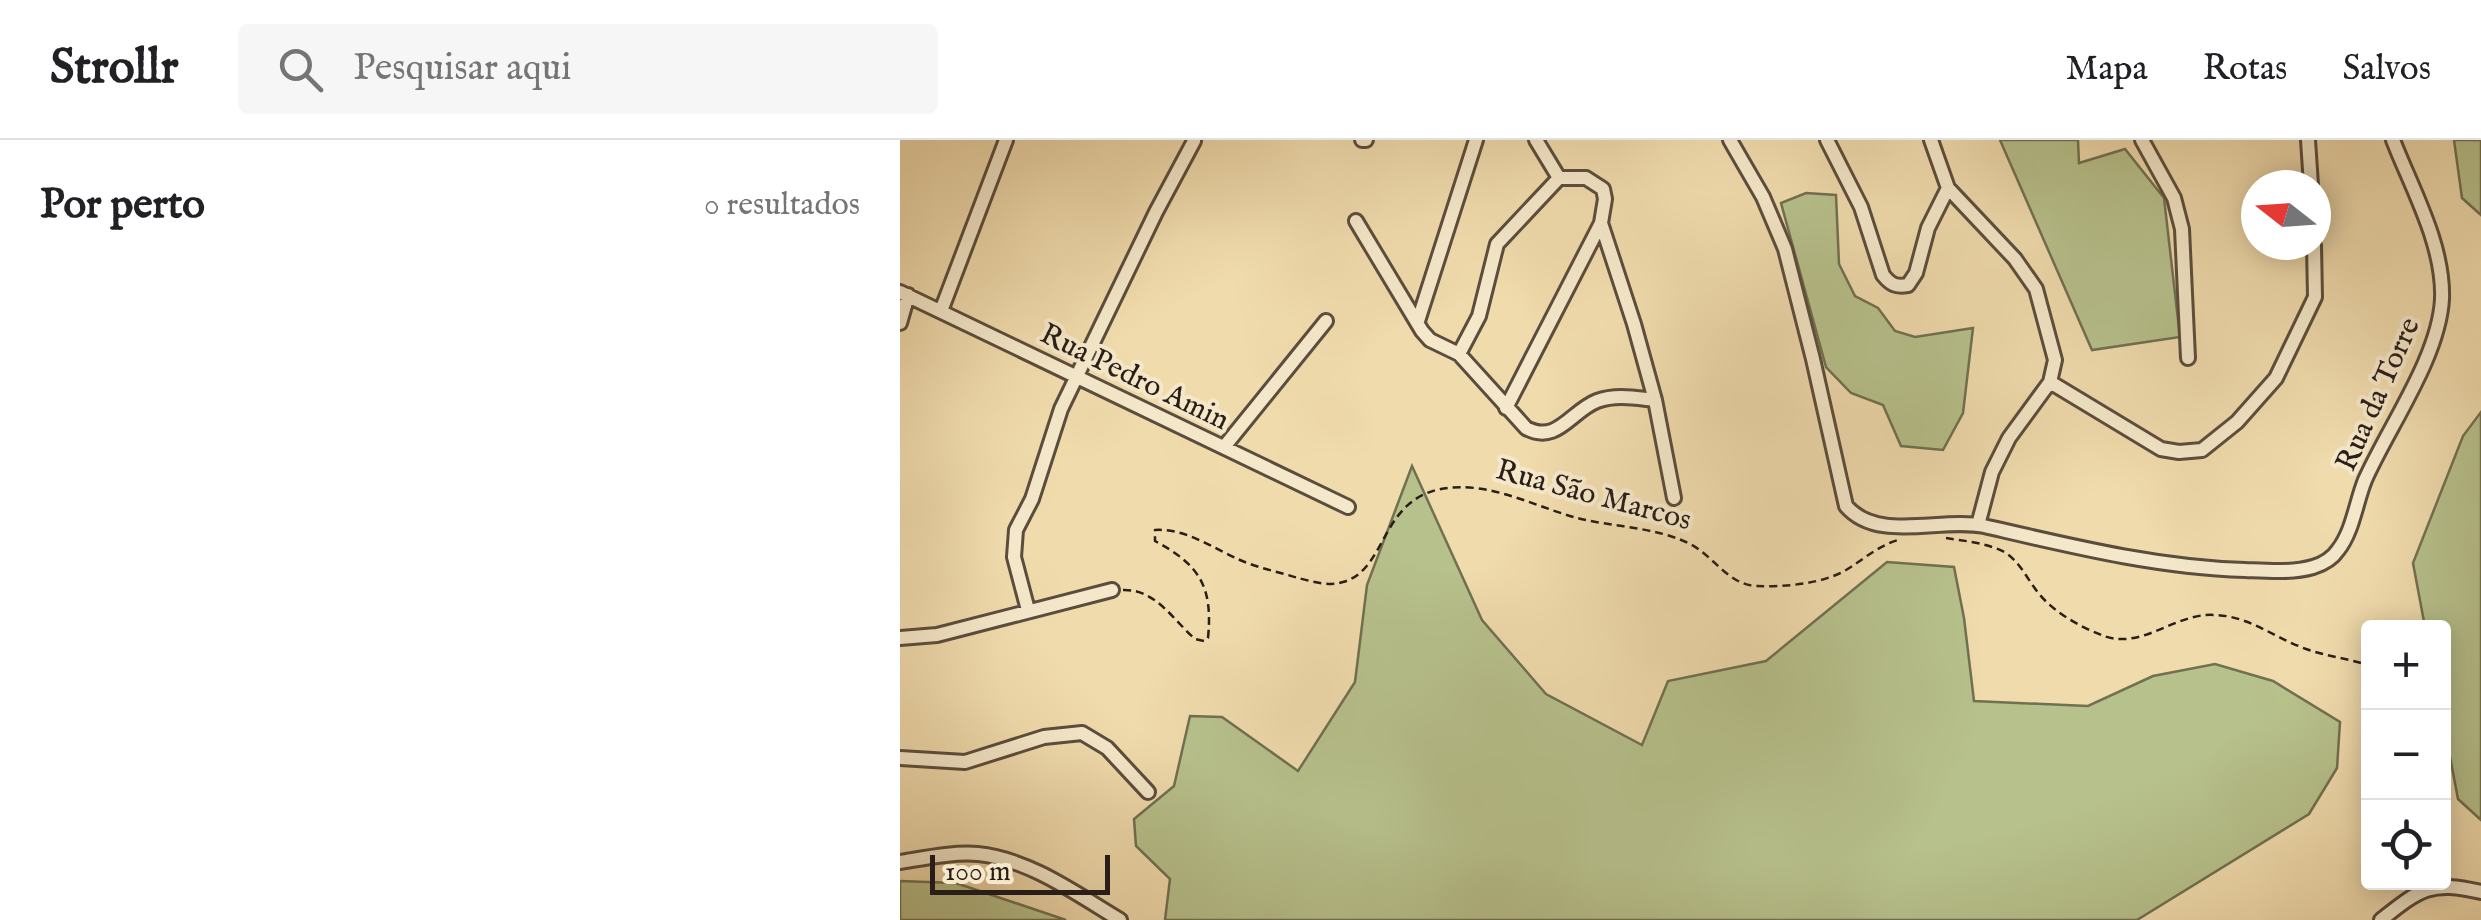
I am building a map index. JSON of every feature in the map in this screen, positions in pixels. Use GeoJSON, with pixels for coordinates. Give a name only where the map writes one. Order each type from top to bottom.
{"type":"FeatureCollection","features":[{"type":"Feature","properties":{"kind":"street"},"geometry":{"type":"LineString","coordinates":[[941,311],[1006,140]]}},
{"type":"Feature","properties":{"kind":"street"},"geometry":{"type":"LineString","coordinates":[[1418,321],[1476,140]]}},
{"type":"Feature","properties":{"kind":"street"},"geometry":{"type":"LineString","coordinates":[[1536,140],[1559,178]]}},
{"type":"Feature","properties":{"kind":"street"},"geometry":{"type":"LineString","coordinates":[[1730,140],[1776,224],[1846,506],[1859,520],[1882,524],[1978,525],[1992,472],[2009,438],[2050,382],[2055,360],[2036,289],[2015,258],[1948,188],[1930,140]]}},
{"type":"Feature","properties":{"kind":"street"},"geometry":{"type":"LineString","coordinates":[[1826,140],[1861,207],[1883,275],[1890,284],[1908,284],[1916,273],[1928,228],[1948,188]]}},
{"type":"Feature","properties":{"kind":"street"},"geometry":{"type":"LineString","coordinates":[[2142,140],[2174,198],[2182,230],[2188,358]]}},
{"type":"Feature","properties":{"kind":"street"},"geometry":{"type":"LineString","coordinates":[[2308,140],[2310,170]]}},
{"type":"Feature","properties":{"kind":"street","name":"Rua da Torre"},"geometry":{"type":"LineString","coordinates":[[1978,525],[2092,552],[2188,567],[2280,571],[2312,567],[2337,553],[2367,476],[2420,372],[2439,324],[2442,295],[2431,238],[2394,140]]}},
{"type":"Feature","properties":{"kind":"street"},"geometry":{"type":"LineString","coordinates":[[1028,610],[1013,543],[1038,480],[1052,430],[1194,141]]}},
{"type":"Feature","properties":{"kind":"street"},"geometry":{"type":"LineString","coordinates":[[1459,354],[1479,316],[1498,244],[1559,178],[1586,178],[1603,189],[1600,223],[1506,408]]}},
{"type":"Feature","properties":{"kind":"street"},"geometry":{"type":"LineString","coordinates":[[1356,221],[1396,292],[1430,340],[1459,354],[1506,408],[1536,434],[1562,428],[1582,409],[1610,397],[1655,400]]}},
{"type":"Feature","properties":{"kind":"street"},"geometry":{"type":"LineString","coordinates":[[1600,223],[1655,400],[1674,498]]}},
{"type":"Feature","properties":{"kind":"street"},"geometry":{"type":"LineString","coordinates":[[2050,382],[2161,449],[2202,450],[2237,422],[2276,378],[2315,296],[2314,260]]}},
{"type":"Feature","properties":{"kind":"street"},"geometry":{"type":"LineString","coordinates":[[900,323],[904,293]]}},
{"type":"Feature","properties":{"kind":"street","name":"Rua Pedro Amin"},"geometry":{"type":"LineString","coordinates":[[904,293],[1348,507]]}},
{"type":"Feature","properties":{"kind":"street"},"geometry":{"type":"LineString","coordinates":[[1224,447],[1326,321]]}},
{"type":"Feature","properties":{"kind":"street"},"geometry":{"type":"LineString","coordinates":[[900,638],[937,635],[1112,590]]}},
{"type":"Feature","properties":{"kind":"street"},"geometry":{"type":"LineString","coordinates":[[900,758],[966,762],[1044,738],[1082,733],[1107,748],[1148,792]]}},
{"type":"Feature","properties":{"kind":"street"},"geometry":{"type":"LineString","coordinates":[[900,862],[960,854],[1001,859],[1062,886],[1120,920]]}},
{"type":"Feature","properties":{"kind":"street"},"geometry":{"type":"LineString","coordinates":[[2451,884],[2481,892]]}},
{"type":"Feature","properties":{"kind":"street"},"geometry":{"type":"LineString","coordinates":[[2382,920],[2426,890]]}},
{"type":"Feature","properties":{"kind":"path","name":"Rua São Marcos"},"geometry":{"type":"LineString","coordinates":[[1112,590],[1133,590],[1150,596],[1195,639],[1204,641],[1208,638],[1209,613],[1202,578],[1192,565],[1155,541],[1155,530],[1203,542],[1274,571],[1330,584],[1345,582],[1362,571],[1391,522],[1414,500],[1429,491],[1446,488],[1478,488],[1574,517],[1688,542],[1744,585],[1790,584],[1828,577],[1843,572],[1879,546],[1898,540]]}},
{"type":"Feature","properties":{"kind":"path"},"geometry":{"type":"LineString","coordinates":[[1946,538],[1991,546],[2005,553],[2016,561],[2042,598],[2062,614],[2108,637],[2140,638],[2180,620],[2219,614],[2258,625],[2300,647],[2361,662]]}},
{"type":"Feature","properties":{"kind":"green space"},"geometry":{"type":"Polygon","coordinates":[[[2000,140],[2078,140],[2079,163],[2125,149],[2164,198],[2180,337],[2092,350],[2000,140]]]}},
{"type":"Feature","properties":{"kind":"green space"},"geometry":{"type":"Polygon","coordinates":[[[2454,140],[2481,140],[2481,215],[2462,198],[2454,140]]]}},
{"type":"Feature","properties":{"kind":"green space"},"geometry":{"type":"Polygon","coordinates":[[[1806,193],[1836,195],[1839,264],[1855,296],[1878,308],[1895,331],[1915,337],[1973,328],[1963,413],[1943,450],[1901,446],[1883,405],[1851,393],[1826,367],[1781,203],[1806,193]]]}},
{"type":"Feature","properties":{"kind":"green space"},"geometry":{"type":"Polygon","coordinates":[[[2481,412],[2481,820],[2458,799],[2451,762],[2451,620],[2424,620],[2413,563],[2463,436],[2481,412]]]}},
{"type":"Feature","properties":{"kind":"green space"},"geometry":{"type":"Polygon","coordinates":[[[1412,466],[1482,620],[1546,694],[1642,745],[1668,681],[1766,661],[1887,562],[1954,567],[1974,701],[2088,706],[2153,676],[2215,664],[2273,681],[2340,722],[2337,768],[2309,814],[2137,920],[1165,920],[1170,879],[1136,846],[1134,819],[1174,786],[1190,716],[1222,717],[1298,771],[1355,682],[1367,585],[1412,466]]]}},
{"type":"Feature","properties":{"kind":"green space"},"geometry":{"type":"Polygon","coordinates":[[[900,881],[956,883],[1066,920],[900,920],[900,881]]]}}]}
